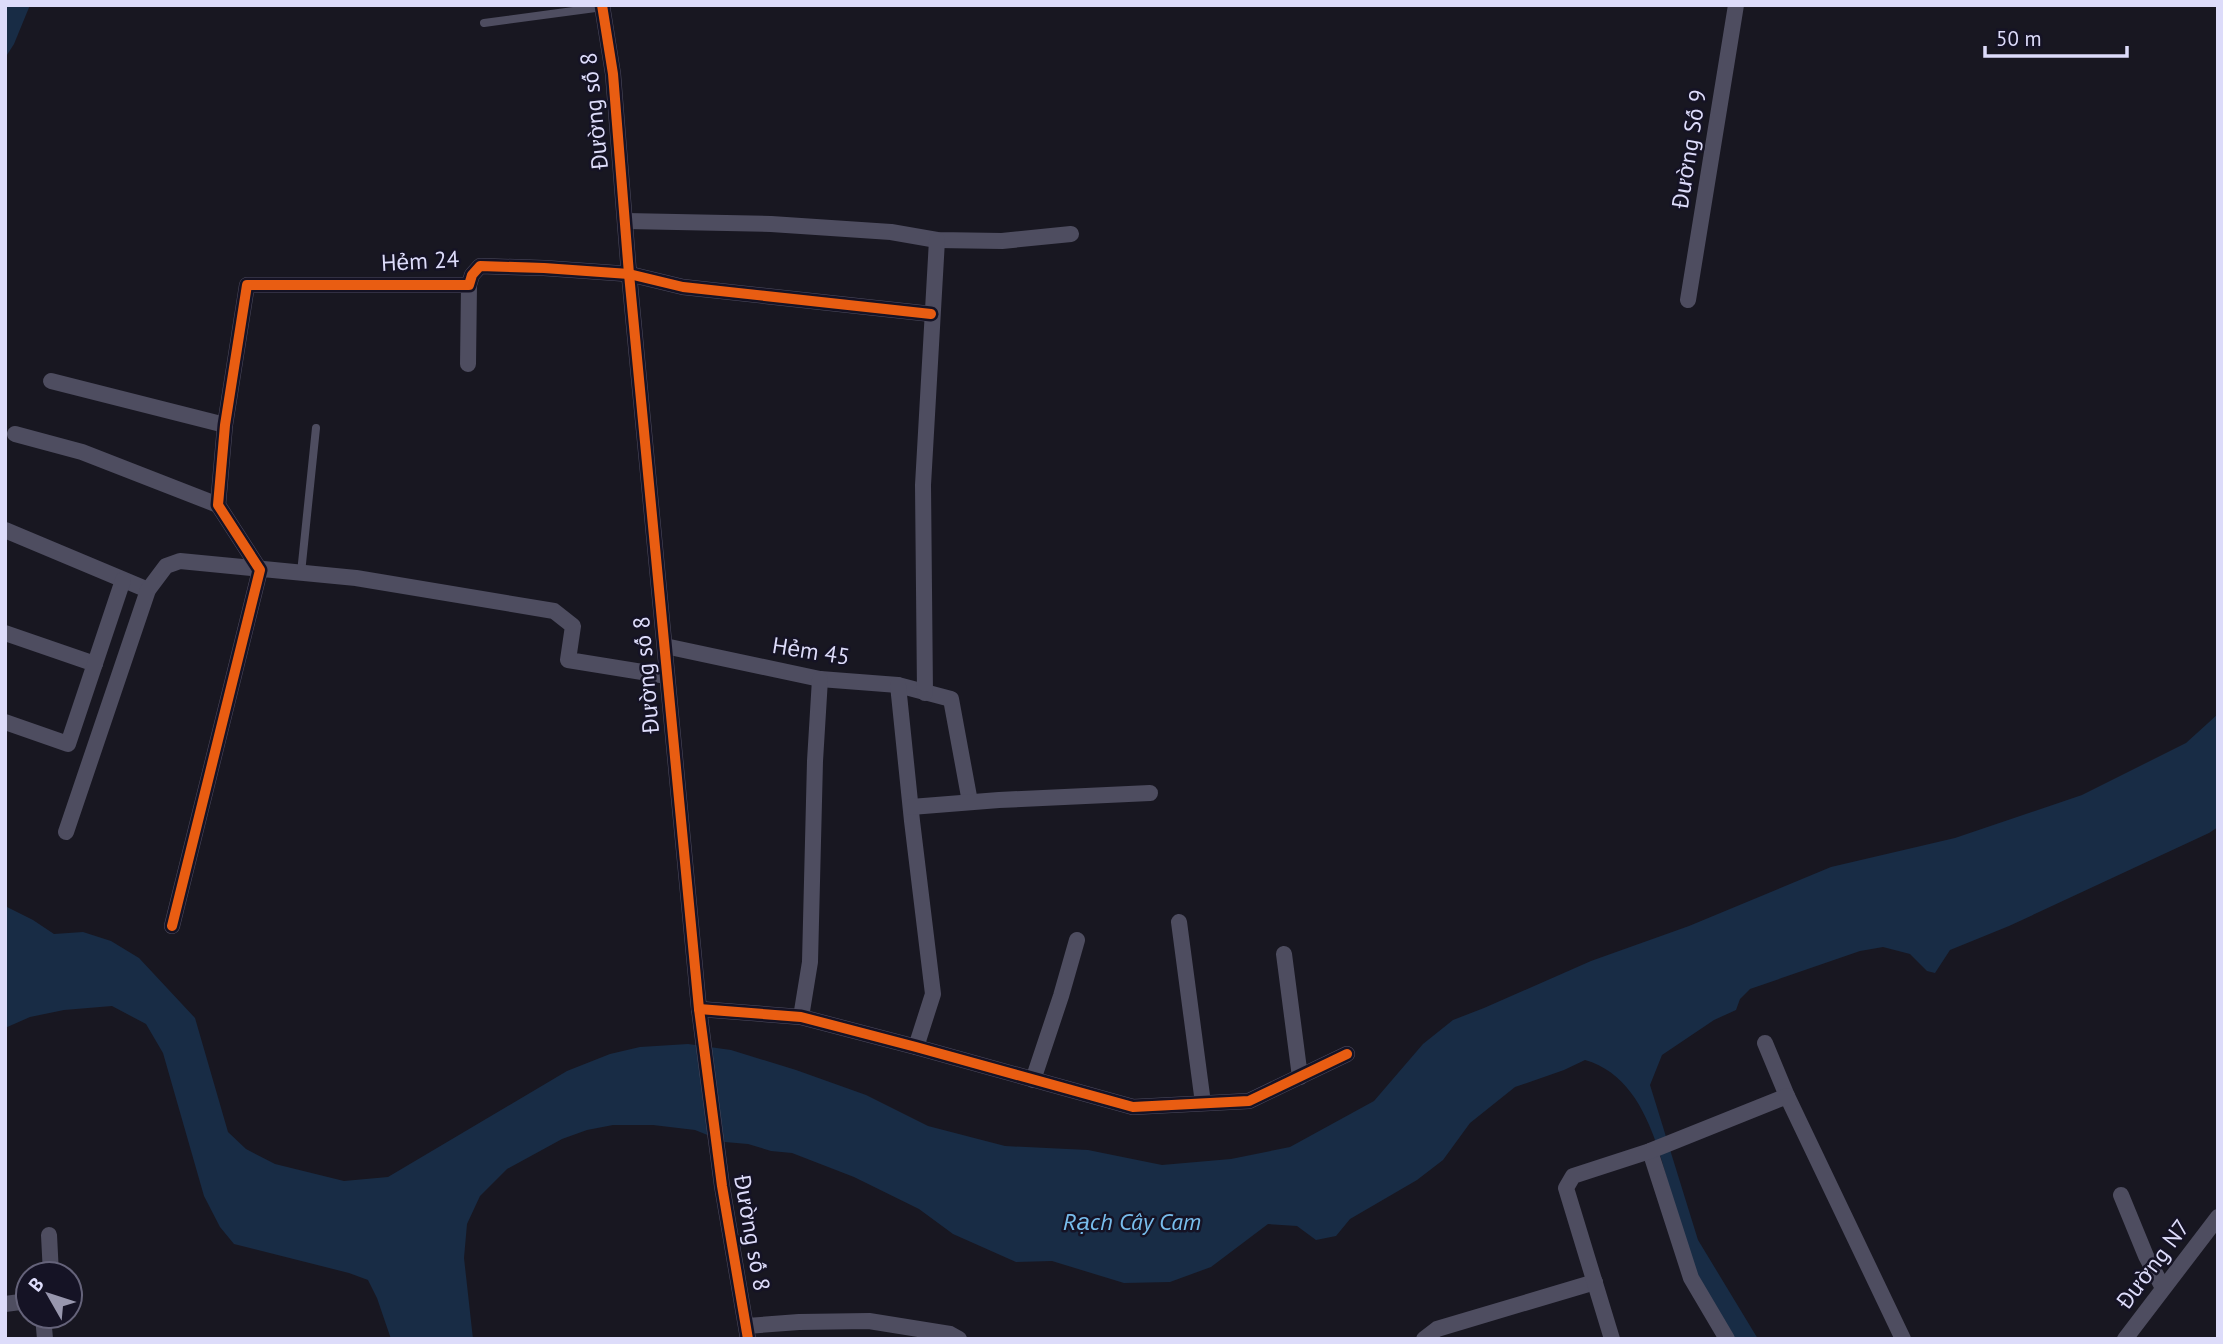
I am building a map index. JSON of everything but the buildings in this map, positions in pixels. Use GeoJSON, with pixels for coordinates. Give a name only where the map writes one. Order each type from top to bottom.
{"type":"FeatureCollection","features":[{"type":"Feature","properties":{"kind":"street","name":"Đường Số 9"},"geometry":{"type":"LineString","coordinates":[[1688,300],[1736,5]]}},
{"type":"Feature","properties":{"kind":"street","name":"Đường số 8"},"geometry":{"type":"LineString","coordinates":[[602,6],[613,74],[629,274],[700,1015],[722,1186],[747,1332]]}},
{"type":"Feature","properties":{"kind":"street"},"geometry":{"type":"LineString","coordinates":[[626,221],[771,223],[891,232],[937,240],[1002,241],[1071,234]]}},
{"type":"Feature","properties":{"kind":"street"},"geometry":{"type":"LineString","coordinates":[[925,692],[923,485],[937,240]]}},
{"type":"Feature","properties":{"kind":"street","name":"Hẻm 24"},"geometry":{"type":"LineString","coordinates":[[225,425],[247,285],[469,285],[472,275],[480,266],[629,274]]}},
{"type":"Feature","properties":{"kind":"street"},"geometry":{"type":"LineString","coordinates":[[629,274],[683,287],[931,314]]}},
{"type":"Feature","properties":{"kind":"street"},"geometry":{"type":"LineString","coordinates":[[468,364],[469,285]]}},
{"type":"Feature","properties":{"kind":"street"},"geometry":{"type":"LineString","coordinates":[[51,381],[225,425],[218,505]]}},
{"type":"Feature","properties":{"kind":"street"},"geometry":{"type":"LineString","coordinates":[[15,434],[82,452],[218,505],[260,570],[172,926]]}},
{"type":"Feature","properties":{"kind":"street"},"geometry":{"type":"LineString","coordinates":[[5,530],[148,590]]}},
{"type":"Feature","properties":{"kind":"street"},"geometry":{"type":"LineString","coordinates":[[66,832],[148,590],[166,566],[180,561],[356,578],[554,611],[573,626],[568,660],[667,676]]}},
{"type":"Feature","properties":{"kind":"street"},"geometry":{"type":"LineString","coordinates":[[5,722],[68,744],[123,580]]}},
{"type":"Feature","properties":{"kind":"street"},"geometry":{"type":"LineString","coordinates":[[5,633],[95,664]]}},
{"type":"Feature","properties":{"kind":"street","name":"Hẻm 45"},"geometry":{"type":"LineString","coordinates":[[665,646],[820,678],[898,685],[951,699],[970,802]]}},
{"type":"Feature","properties":{"kind":"street"},"geometry":{"type":"LineString","coordinates":[[801,1017],[810,962],[820,678]]}},
{"type":"Feature","properties":{"kind":"street"},"geometry":{"type":"LineString","coordinates":[[898,685],[933,994],[916,1047]]}},
{"type":"Feature","properties":{"kind":"street"},"geometry":{"type":"LineString","coordinates":[[911,807],[1150,793]]}},
{"type":"Feature","properties":{"kind":"street"},"geometry":{"type":"LineString","coordinates":[[1179,922],[1203,1104]]}},
{"type":"Feature","properties":{"kind":"street"},"geometry":{"type":"LineString","coordinates":[[1033,1080],[1077,940]]}},
{"type":"Feature","properties":{"kind":"street"},"geometry":{"type":"LineString","coordinates":[[1284,954],[1300,1077]]}},
{"type":"Feature","properties":{"kind":"street"},"geometry":{"type":"LineString","coordinates":[[700,1015],[801,1017],[1133,1107],[1249,1101],[1347,1054]]}},
{"type":"Feature","properties":{"kind":"street"},"geometry":{"type":"LineString","coordinates":[[1765,1043],[1787,1096],[1903,1339]]}},
{"type":"Feature","properties":{"kind":"street"},"geometry":{"type":"LineString","coordinates":[[1612,1339],[1566,1188],[1573,1176],[1650,1151],[1787,1096]]}},
{"type":"Feature","properties":{"kind":"street"},"geometry":{"type":"LineString","coordinates":[[1650,1151],[1691,1278],[1727,1339]]}},
{"type":"Feature","properties":{"kind":"street"},"geometry":{"type":"LineString","coordinates":[[2121,1195],[2163,1289]]}},
{"type":"Feature","properties":{"kind":"street","name":"Đường N7"},"geometry":{"type":"LineString","coordinates":[[2125,1339],[2218,1217]]}},
{"type":"Feature","properties":{"kind":"street"},"geometry":{"type":"LineString","coordinates":[[49,1235],[50,1260]]}},
{"type":"Feature","properties":{"kind":"street"},"geometry":{"type":"LineString","coordinates":[[1424,1339],[1437,1329],[1595,1282]]}},
{"type":"Feature","properties":{"kind":"street"},"geometry":{"type":"LineString","coordinates":[[747,1332],[799,1322],[869,1321],[950,1334],[959,1339]]}},
{"type":"Feature","properties":{"kind":"lane"},"geometry":{"type":"LineString","coordinates":[[484,23],[602,6]]}},
{"type":"Feature","properties":{"kind":"lane"},"geometry":{"type":"LineString","coordinates":[[302,573],[316,428]]}},
{"type":"Feature","properties":{"kind":"water"},"geometry":{"type":"Polygon","coordinates":[[[5,5],[30,5],[14,44],[5,58],[5,5]]]}},
{"type":"Feature","properties":{"kind":"water","name":"Rạch Cây Cam"},"geometry":{"type":"Polygon","coordinates":[[[2218,714],[2218,827],[2209,833],[2009,926],[1950,950],[1935,973],[1927,971],[1910,954],[1883,947],[1860,951],[1750,989],[1740,999],[1736,1010],[1714,1020],[1662,1055],[1650,1085],[1698,1240],[1758,1339],[1735,1339],[1701,1284],[1683,1239],[1658,1147],[1631,1092],[1611,1073],[1585,1060],[1515,1087],[1470,1123],[1443,1160],[1417,1180],[1350,1219],[1336,1236],[1316,1240],[1297,1226],[1268,1224],[1211,1267],[1170,1282],[1124,1283],[1052,1261],[1016,1262],[953,1234],[919,1209],[854,1177],[792,1153],[725,1142],[695,1130],[653,1125],[613,1125],[587,1130],[562,1139],[507,1169],[480,1196],[467,1224],[464,1258],[473,1339],[391,1339],[368,1280],[234,1244],[220,1227],[204,1196],[163,1053],[146,1024],[112,1006],[64,1010],[30,1017],[5,1028],[7,907],[54,934],[83,932],[111,941],[139,958],[195,1018],[228,1132],[246,1149],[275,1164],[344,1181],[388,1177],[567,1071],[610,1054],[640,1047],[688,1044],[731,1050],[796,1070],[866,1095],[928,1126],[1005,1146],[1088,1150],[1162,1165],[1231,1159],[1290,1147],[1374,1101],[1423,1044],[1453,1020],[1591,961],[1689,926],[1831,867],[1955,838],[2082,795],[2186,743],[2218,714]]]}},
{"type":"Feature","properties":{"kind":"cycle path"},"geometry":{"type":"LineString","coordinates":[[602,5],[613,74],[629,274],[699,1009],[722,1186],[748,1339]]}},
{"type":"Feature","properties":{"kind":"cycle path"},"geometry":{"type":"LineString","coordinates":[[172,926],[260,570],[218,505],[225,425],[247,285],[469,285],[472,275],[480,266],[544,268],[629,274],[683,287],[931,314]]}},
{"type":"Feature","properties":{"kind":"cycle path"},"geometry":{"type":"LineString","coordinates":[[699,1009],[801,1017],[1133,1107],[1249,1101],[1347,1054]]}}]}
